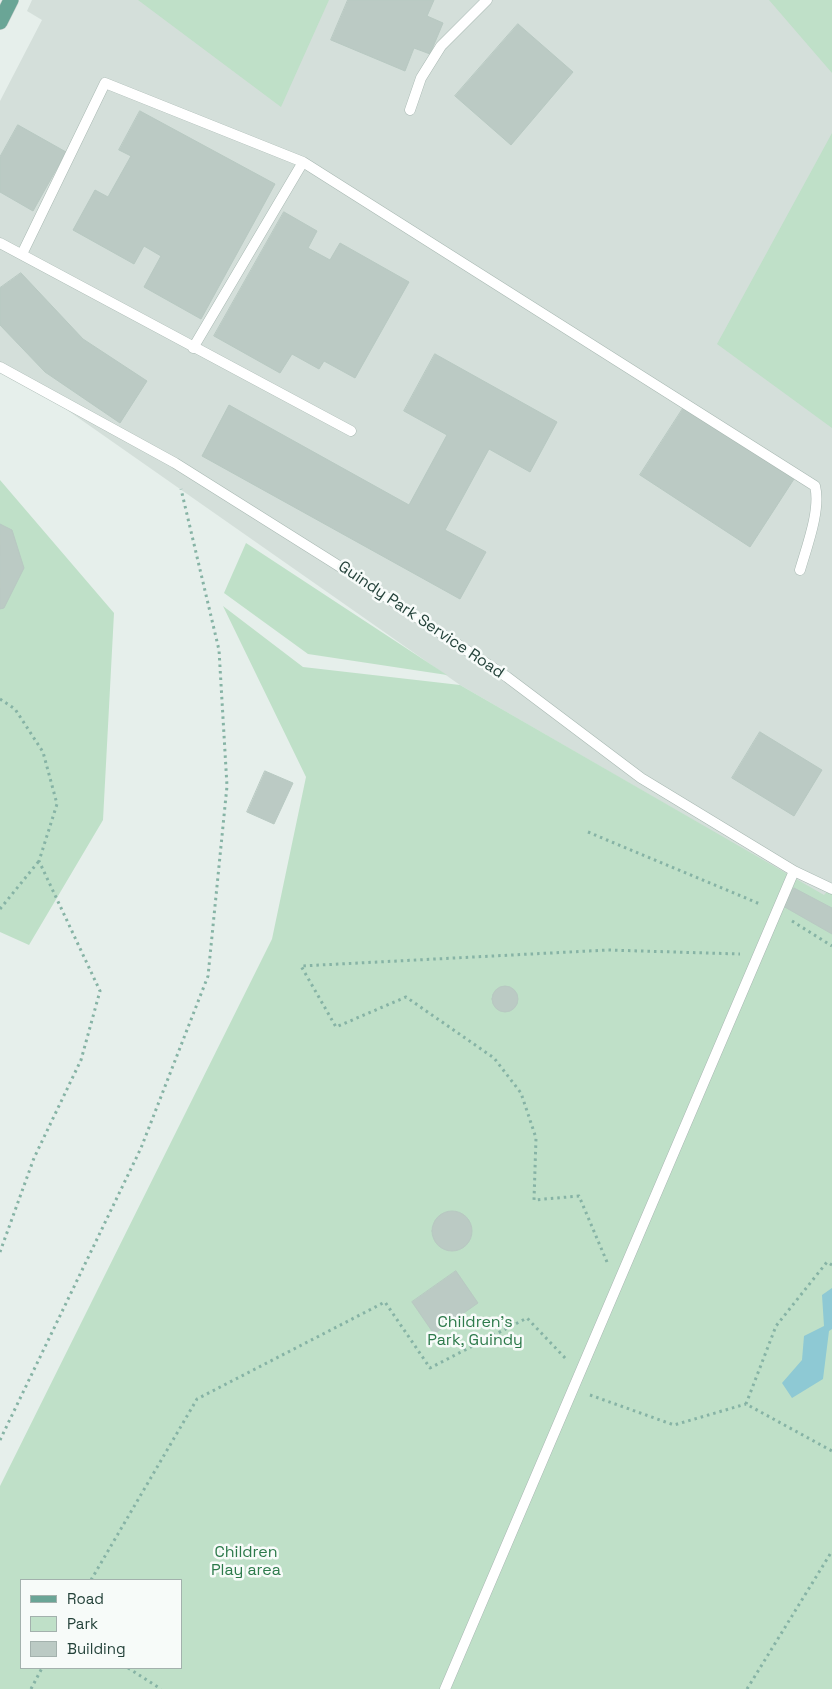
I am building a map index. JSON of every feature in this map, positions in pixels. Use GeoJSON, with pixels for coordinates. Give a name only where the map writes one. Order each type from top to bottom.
{"type":"FeatureCollection","features":[{"type":"Feature","properties":{"kind":"main road"},"geometry":{"type":"LineString","coordinates":[[0,22],[11,0]]}},
{"type":"Feature","properties":{"kind":"lane"},"geometry":{"type":"LineString","coordinates":[[410,110],[421,78],[441,46],[487,0]]}},
{"type":"Feature","properties":{"kind":"lane"},"geometry":{"type":"LineString","coordinates":[[22,254],[105,82],[303,162],[816,486],[818,494],[800,570]]}},
{"type":"Feature","properties":{"kind":"lane"},"geometry":{"type":"LineString","coordinates":[[193,348],[303,162]]}},
{"type":"Feature","properties":{"kind":"lane"},"geometry":{"type":"LineString","coordinates":[[0,243],[351,432]]}},
{"type":"Feature","properties":{"kind":"lane","name":"Guindy Park Service Road"},"geometry":{"type":"LineString","coordinates":[[0,367],[175,463],[350,573],[507,677],[641,778],[794,871],[832,889]]}},
{"type":"Feature","properties":{"kind":"lane"},"geometry":{"type":"LineString","coordinates":[[445,1689],[794,871]]}},
{"type":"Feature","properties":{"kind":"path"},"geometry":{"type":"LineString","coordinates":[[0,1440],[141,1148],[208,976],[227,786],[220,650],[175,463]]}},
{"type":"Feature","properties":{"kind":"path"},"geometry":{"type":"LineString","coordinates":[[0,699],[15,708],[43,752],[57,804],[39,861],[0,909]]}},
{"type":"Feature","properties":{"kind":"path"},"geometry":{"type":"LineString","coordinates":[[588,832],[778,912],[832,946]]}},
{"type":"Feature","properties":{"kind":"path"},"geometry":{"type":"LineString","coordinates":[[0,1252],[34,1158],[80,1060],[100,992],[39,861]]}},
{"type":"Feature","properties":{"kind":"path"},"geometry":{"type":"LineString","coordinates":[[619,1282],[603,1255],[579,1196],[534,1200],[536,1138],[521,1093],[494,1058],[406,997],[336,1027],[301,966],[608,950],[759,955]]}},
{"type":"Feature","properties":{"kind":"path"},"geometry":{"type":"LineString","coordinates":[[746,1404],[776,1326],[827,1262],[832,1265]]}},
{"type":"Feature","properties":{"kind":"path"},"geometry":{"type":"LineString","coordinates":[[92,1579],[197,1399],[385,1302],[430,1368],[527,1318],[580,1373]]}},
{"type":"Feature","properties":{"kind":"path"},"geometry":{"type":"LineString","coordinates":[[573,1389],[674,1425],[746,1404],[832,1451]]}},
{"type":"Feature","properties":{"kind":"path"},"geometry":{"type":"LineString","coordinates":[[747,1689],[832,1552]]}},
{"type":"Feature","properties":{"kind":"path"},"geometry":{"type":"LineString","coordinates":[[31,1689],[41,1669]]}},
{"type":"Feature","properties":{"kind":"path"},"geometry":{"type":"LineString","coordinates":[[130,1669],[161,1689]]}},
{"type":"Feature","properties":{"kind":"shaded area"},"geometry":{"type":"Polygon","coordinates":[[[32,0],[832,0],[832,886],[824,896],[460,685],[0,363],[0,101],[42,20],[27,11],[32,0]]]}},
{"type":"Feature","properties":{"kind":"green space"},"geometry":{"type":"Polygon","coordinates":[[[138,0],[329,0],[281,107],[138,0]]]}},
{"type":"Feature","properties":{"kind":"green space"},"geometry":{"type":"Polygon","coordinates":[[[769,0],[832,0],[832,73],[769,0]]]}},
{"type":"Feature","properties":{"kind":"green space"},"geometry":{"type":"Polygon","coordinates":[[[832,133],[832,428],[717,344],[832,133]]]}},
{"type":"Feature","properties":{"kind":"green space"},"geometry":{"type":"Polygon","coordinates":[[[0,480],[114,613],[103,820],[29,945],[0,932],[0,480]]]}},
{"type":"Feature","properties":{"kind":"green space"},"geometry":{"type":"Polygon","coordinates":[[[246,543],[447,675],[308,654],[224,593],[246,543]]]}},
{"type":"Feature","properties":{"kind":"green space","name":"Children's Park, Guindy"},"geometry":{"type":"Polygon","coordinates":[[[223,606],[303,667],[460,685],[824,895],[832,886],[832,1689],[0,1689],[0,1486],[272,939],[306,777],[223,606]]]}},
{"type":"Feature","properties":{"kind":"water"},"geometry":{"type":"Polygon","coordinates":[[[832,1288],[832,1329],[829,1331],[823,1379],[792,1398],[782,1383],[802,1360],[804,1336],[824,1326],[822,1295],[832,1288]]]}},
{"type":"Feature","properties":{"kind":"building"},"geometry":{"type":"Polygon","coordinates":[[[348,0],[434,0],[427,16],[443,23],[430,54],[414,48],[405,71],[331,40],[348,0]]]}},
{"type":"Feature","properties":{"kind":"building"},"geometry":{"type":"Polygon","coordinates":[[[518,24],[573,72],[511,145],[455,96],[518,24]]]}},
{"type":"Feature","properties":{"kind":"building"},"geometry":{"type":"Polygon","coordinates":[[[140,111],[275,184],[201,319],[144,287],[161,256],[144,246],[134,264],[73,230],[95,190],[108,197],[131,156],[119,150],[140,111]]]}},
{"type":"Feature","properties":{"kind":"building"},"geometry":{"type":"Polygon","coordinates":[[[18,125],[66,152],[33,211],[0,192],[0,157],[18,125]]]}},
{"type":"Feature","properties":{"kind":"building"},"geometry":{"type":"Polygon","coordinates":[[[284,212],[317,231],[308,248],[330,260],[340,243],[409,282],[355,378],[324,361],[319,369],[292,354],[280,373],[214,336],[284,212]]]}},
{"type":"Feature","properties":{"kind":"building"},"geometry":{"type":"Polygon","coordinates":[[[21,273],[83,339],[147,381],[120,423],[45,372],[0,325],[0,288],[21,273]]]}},
{"type":"Feature","properties":{"kind":"building"},"geometry":{"type":"Polygon","coordinates":[[[435,354],[557,422],[530,472],[489,449],[445,530],[486,552],[460,599],[202,456],[229,405],[409,505],[447,435],[404,411],[435,354]]]}},
{"type":"Feature","properties":{"kind":"building"},"geometry":{"type":"Polygon","coordinates":[[[684,407],[794,479],[750,547],[640,475],[684,407]]]}},
{"type":"Feature","properties":{"kind":"building"},"geometry":{"type":"Polygon","coordinates":[[[0,524],[12,530],[24,568],[4,608],[0,609],[0,524]]]}},
{"type":"Feature","properties":{"kind":"building"},"geometry":{"type":"Polygon","coordinates":[[[760,732],[822,770],[794,816],[732,778],[760,732]]]}},
{"type":"Feature","properties":{"kind":"building"},"geometry":{"type":"Polygon","coordinates":[[[265,771],[293,783],[274,824],[247,812],[265,771]]]}},
{"type":"Feature","properties":{"kind":"building"},"geometry":{"type":"Polygon","coordinates":[[[794,888],[832,908],[832,934],[783,906],[794,888]]]}},
{"type":"Feature","properties":{"kind":"building"},"geometry":{"type":"Polygon","coordinates":[[[505,986],[514,990],[518,999],[514,1008],[505,1012],[496,1008],[492,999],[496,990],[505,986]]]}},
{"type":"Feature","properties":{"kind":"building"},"geometry":{"type":"Polygon","coordinates":[[[456,1211],[463,1214],[469,1220],[472,1231],[471,1239],[463,1248],[456,1251],[448,1251],[441,1248],[433,1239],[432,1227],[435,1220],[444,1212],[456,1211]]]}},
{"type":"Feature","properties":{"kind":"building"},"geometry":{"type":"Polygon","coordinates":[[[456,1271],[478,1303],[434,1334],[412,1302],[456,1271]]]}},
{"type":"Feature","properties":{"kind":"park label","name":"Children Play area"},"geometry":{"type":"Point","coordinates":[246,1562]}}]}
